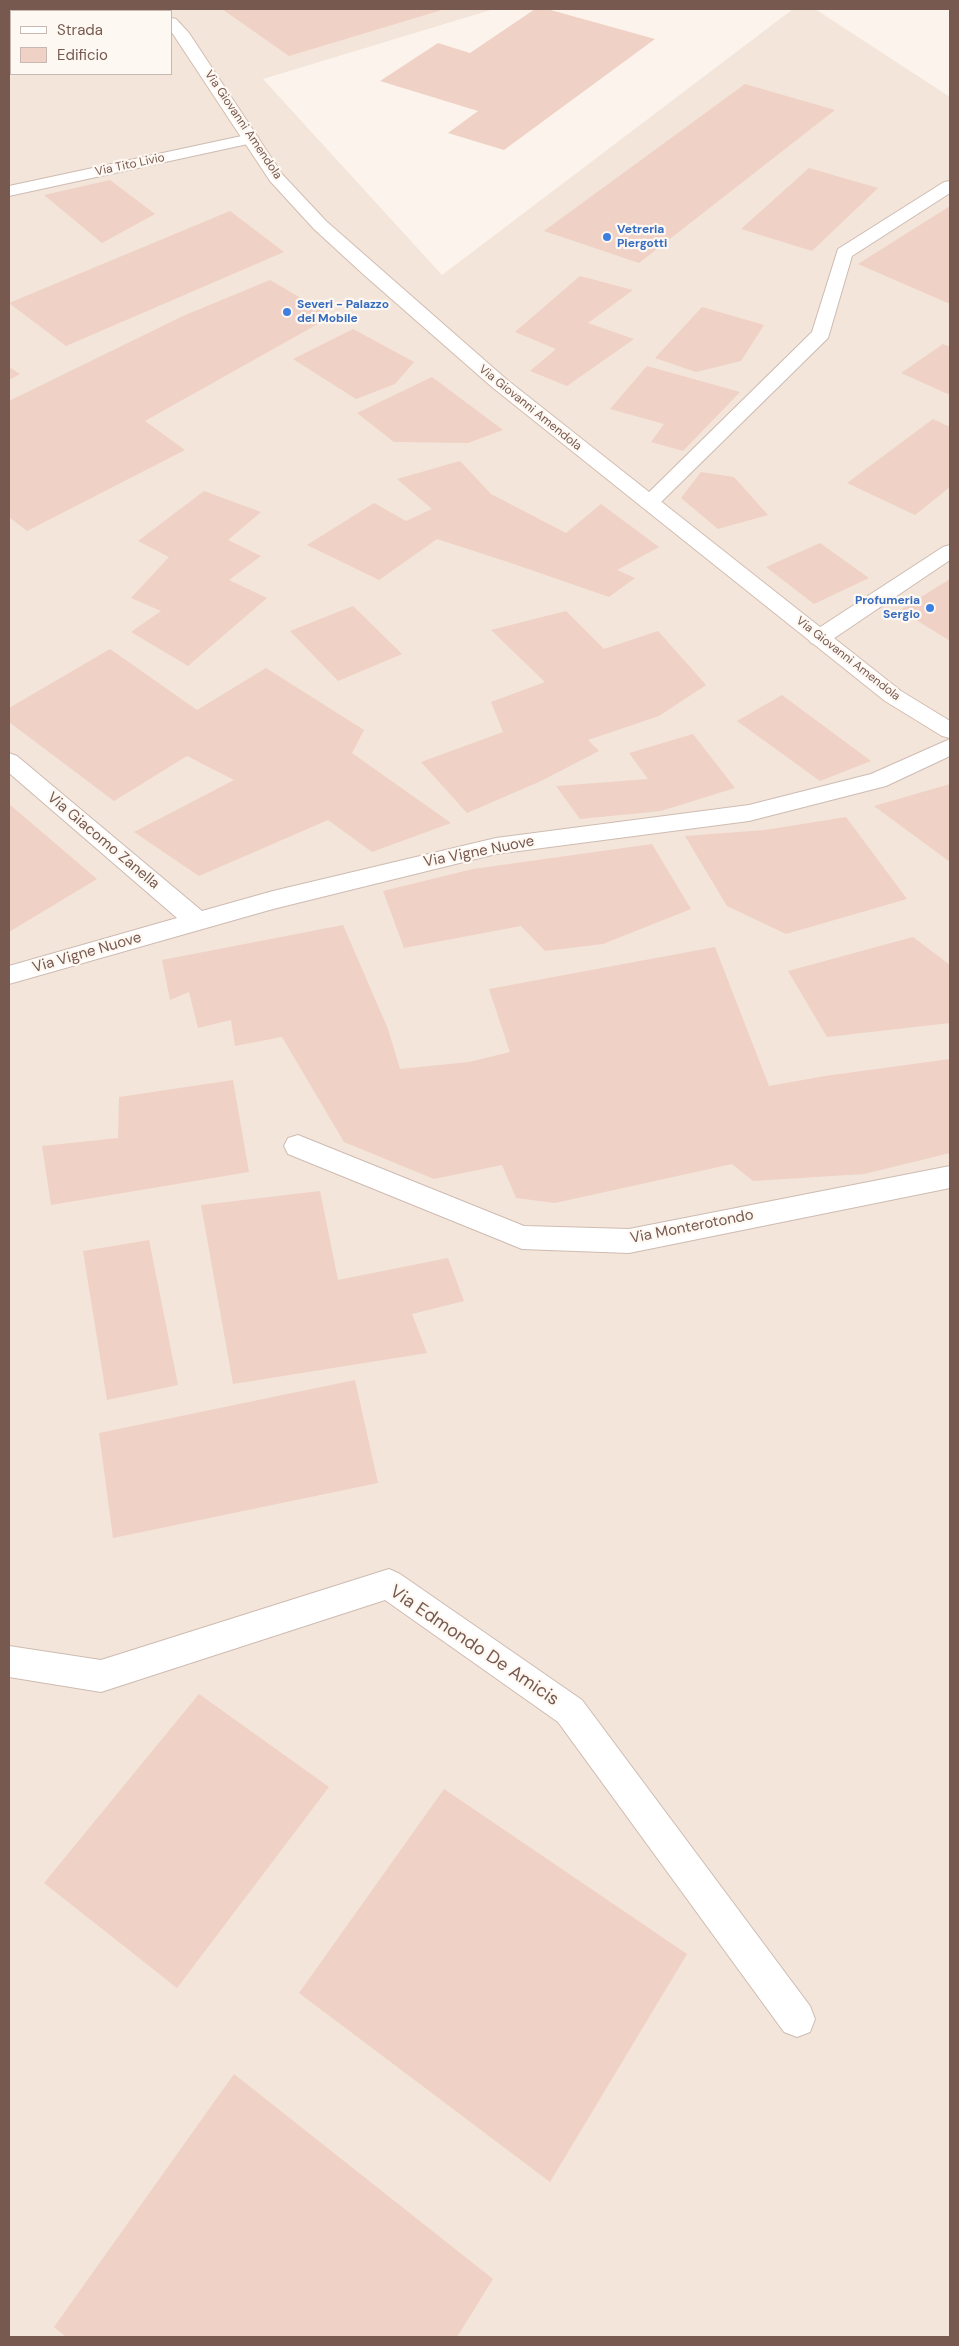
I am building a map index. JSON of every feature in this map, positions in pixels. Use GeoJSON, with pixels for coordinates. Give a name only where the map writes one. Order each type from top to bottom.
{"type":"FeatureCollection","features":[{"type":"Feature","properties":{"kind":"street","name":"Via Giovanni Amendola"},"geometry":{"type":"LineString","coordinates":[[172,23],[184,36],[276,177],[304,208],[430,326],[499,384],[893,696],[950,731]]}},
{"type":"Feature","properties":{"kind":"street","name":"Via Tito Livio"},"geometry":{"type":"LineString","coordinates":[[9,191],[251,139]]}},
{"type":"Feature","properties":{"kind":"street"},"geometry":{"type":"LineString","coordinates":[[649,503],[821,334],[844,253],[950,186]]}},
{"type":"Feature","properties":{"kind":"street"},"geometry":{"type":"LineString","coordinates":[[819,638],[950,551]]}},
{"type":"Feature","properties":{"kind":"street","name":"Via Vigne Nuove"},"geometry":{"type":"LineString","coordinates":[[9,975],[273,900],[496,846],[748,814],[878,780],[950,747]]}},
{"type":"Feature","properties":{"kind":"street","name":"Via Giacomo Zanella"},"geometry":{"type":"LineString","coordinates":[[9,761],[198,922]]}},
{"type":"Feature","properties":{"kind":"street","name":"Via Monterotondo"},"geometry":{"type":"LineString","coordinates":[[298,1146],[522,1237],[629,1241],[950,1176]]}},
{"type":"Feature","properties":{"kind":"street","name":"Via Edmondo De Amicis"},"geometry":{"type":"LineString","coordinates":[[9,1662],[101,1676],[388,1584],[570,1711],[797,2019]]}},
{"type":"Feature","properties":{"kind":"shaded area"},"geometry":{"type":"Polygon","coordinates":[[[9,9],[494,9],[263,79],[442,275],[793,9],[815,9],[950,97],[950,2337],[9,2337],[9,9]]]}},
{"type":"Feature","properties":{"kind":"building"},"geometry":{"type":"Polygon","coordinates":[[[222,9],[445,9],[289,56],[222,9]]]}},
{"type":"Feature","properties":{"kind":"building"},"geometry":{"type":"Polygon","coordinates":[[[535,9],[547,9],[655,39],[504,150],[448,133],[478,111],[380,81],[438,43],[470,53],[535,9]]]}},
{"type":"Feature","properties":{"kind":"building"},"geometry":{"type":"Polygon","coordinates":[[[745,84],[835,110],[639,263],[544,231],[745,84]]]}},
{"type":"Feature","properties":{"kind":"building"},"geometry":{"type":"Polygon","coordinates":[[[809,168],[878,188],[812,251],[741,229],[809,168]]]}},
{"type":"Feature","properties":{"kind":"building"},"geometry":{"type":"Polygon","coordinates":[[[110,180],[155,214],[102,243],[44,195],[110,180]]]}},
{"type":"Feature","properties":{"kind":"building"},"geometry":{"type":"Polygon","coordinates":[[[950,206],[950,304],[858,264],[950,206]]]}},
{"type":"Feature","properties":{"kind":"building"},"geometry":{"type":"Polygon","coordinates":[[[230,211],[284,252],[66,346],[9,303],[230,211]]]}},
{"type":"Feature","properties":{"kind":"building"},"geometry":{"type":"Polygon","coordinates":[[[580,276],[633,290],[588,323],[634,339],[567,386],[530,371],[556,349],[515,332],[580,276]]]}},
{"type":"Feature","properties":{"kind":"building"},"geometry":{"type":"Polygon","coordinates":[[[270,280],[332,316],[145,421],[185,450],[27,531],[9,517],[9,401],[183,316],[270,280]]]}},
{"type":"Feature","properties":{"kind":"building"},"geometry":{"type":"Polygon","coordinates":[[[702,307],[764,325],[741,361],[696,372],[655,358],[702,307]]]}},
{"type":"Feature","properties":{"kind":"building"},"geometry":{"type":"Polygon","coordinates":[[[353,329],[414,362],[395,384],[356,399],[293,359],[353,329]]]}},
{"type":"Feature","properties":{"kind":"building"},"geometry":{"type":"Polygon","coordinates":[[[943,344],[950,347],[950,395],[901,373],[943,344]]]}},
{"type":"Feature","properties":{"kind":"building"},"geometry":{"type":"Polygon","coordinates":[[[647,366],[740,392],[683,451],[651,442],[664,424],[610,409],[647,366]]]}},
{"type":"Feature","properties":{"kind":"building"},"geometry":{"type":"Polygon","coordinates":[[[9,367],[20,374],[9,380],[9,367]]]}},
{"type":"Feature","properties":{"kind":"building"},"geometry":{"type":"Polygon","coordinates":[[[432,377],[503,430],[468,443],[394,442],[357,413],[432,377]]]}},
{"type":"Feature","properties":{"kind":"building"},"geometry":{"type":"Polygon","coordinates":[[[933,419],[950,427],[950,487],[915,515],[847,483],[933,419]]]}},
{"type":"Feature","properties":{"kind":"building"},"geometry":{"type":"Polygon","coordinates":[[[460,461],[491,494],[566,533],[601,504],[659,547],[617,570],[635,578],[609,597],[437,539],[379,580],[307,545],[374,503],[406,521],[432,509],[397,479],[460,461]]]}},
{"type":"Feature","properties":{"kind":"building"},"geometry":{"type":"Polygon","coordinates":[[[701,472],[734,477],[768,515],[718,529],[681,498],[701,472]]]}},
{"type":"Feature","properties":{"kind":"building"},"geometry":{"type":"Polygon","coordinates":[[[204,491],[261,512],[228,540],[261,556],[229,580],[267,598],[188,666],[131,632],[161,611],[131,598],[169,557],[138,541],[204,491]]]}},
{"type":"Feature","properties":{"kind":"building"},"geometry":{"type":"Polygon","coordinates":[[[820,543],[869,578],[814,604],[766,567],[820,543]]]}},
{"type":"Feature","properties":{"kind":"building"},"geometry":{"type":"Polygon","coordinates":[[[950,579],[950,641],[900,610],[950,579]]]}},
{"type":"Feature","properties":{"kind":"building"},"geometry":{"type":"Polygon","coordinates":[[[353,606],[402,654],[338,681],[290,631],[353,606]]]}},
{"type":"Feature","properties":{"kind":"building"},"geometry":{"type":"Polygon","coordinates":[[[566,611],[604,649],[658,631],[706,685],[659,716],[588,740],[599,751],[541,781],[467,813],[421,762],[503,732],[491,702],[545,682],[491,630],[566,611]]]}},
{"type":"Feature","properties":{"kind":"building"},"geometry":{"type":"Polygon","coordinates":[[[110,649],[197,710],[266,668],[364,730],[352,753],[451,823],[372,852],[328,820],[199,876],[134,832],[234,780],[187,756],[114,801],[9,722],[9,708],[110,649]]]}},
{"type":"Feature","properties":{"kind":"building"},"geometry":{"type":"Polygon","coordinates":[[[782,695],[871,761],[820,781],[737,721],[782,695]]]}},
{"type":"Feature","properties":{"kind":"building"},"geometry":{"type":"Polygon","coordinates":[[[693,734],[735,788],[661,811],[580,819],[556,786],[648,779],[629,753],[693,734]]]}},
{"type":"Feature","properties":{"kind":"building"},"geometry":{"type":"Polygon","coordinates":[[[950,784],[950,862],[874,806],[950,784]]]}},
{"type":"Feature","properties":{"kind":"building"},"geometry":{"type":"Polygon","coordinates":[[[9,804],[97,879],[9,932],[9,804]]]}},
{"type":"Feature","properties":{"kind":"building"},"geometry":{"type":"Polygon","coordinates":[[[846,817],[907,899],[786,934],[727,906],[685,836],[765,830],[846,817]]]}},
{"type":"Feature","properties":{"kind":"building"},"geometry":{"type":"Polygon","coordinates":[[[652,844],[691,909],[603,944],[545,951],[521,926],[404,948],[383,891],[473,869],[652,844]]]}},
{"type":"Feature","properties":{"kind":"building"},"geometry":{"type":"Polygon","coordinates":[[[343,925],[388,1029],[400,1069],[469,1062],[510,1052],[489,989],[715,947],[769,1086],[825,1076],[950,1059],[950,1153],[864,1174],[753,1181],[732,1164],[555,1203],[516,1198],[502,1165],[434,1179],[344,1142],[282,1037],[235,1046],[231,1020],[198,1028],[189,992],[170,1000],[162,960],[343,925]]]}},
{"type":"Feature","properties":{"kind":"building"},"geometry":{"type":"Polygon","coordinates":[[[913,937],[950,965],[950,1023],[827,1037],[788,971],[913,937]]]}},
{"type":"Feature","properties":{"kind":"building"},"geometry":{"type":"Polygon","coordinates":[[[233,1080],[249,1172],[51,1205],[42,1146],[118,1138],[119,1097],[233,1080]]]}},
{"type":"Feature","properties":{"kind":"building"},"geometry":{"type":"Polygon","coordinates":[[[320,1191],[338,1280],[448,1258],[464,1301],[412,1314],[427,1353],[233,1384],[201,1205],[320,1191]]]}},
{"type":"Feature","properties":{"kind":"building"},"geometry":{"type":"Polygon","coordinates":[[[149,1240],[178,1385],[107,1400],[83,1251],[149,1240]]]}},
{"type":"Feature","properties":{"kind":"building"},"geometry":{"type":"Polygon","coordinates":[[[355,1380],[378,1483],[113,1538],[99,1433],[355,1380]]]}},
{"type":"Feature","properties":{"kind":"building"},"geometry":{"type":"Polygon","coordinates":[[[199,1694],[329,1787],[177,1988],[44,1883],[199,1694]]]}},
{"type":"Feature","properties":{"kind":"building"},"geometry":{"type":"Polygon","coordinates":[[[444,1789],[687,1954],[550,2182],[299,1993],[444,1789]]]}},
{"type":"Feature","properties":{"kind":"building"},"geometry":{"type":"Polygon","coordinates":[[[234,2074],[493,2279],[457,2337],[66,2337],[54,2327],[234,2074]]]}},
{"type":"Feature","properties":{"kind":"place","name":"Vetreria Piergotti"},"geometry":{"type":"Point","coordinates":[607,237]}},
{"type":"Feature","properties":{"kind":"place","name":"Severi - Palazzo del Mobile"},"geometry":{"type":"Point","coordinates":[287,312]}},
{"type":"Feature","properties":{"kind":"place","name":"Profumeria Sergio"},"geometry":{"type":"Point","coordinates":[930,608]}}]}
